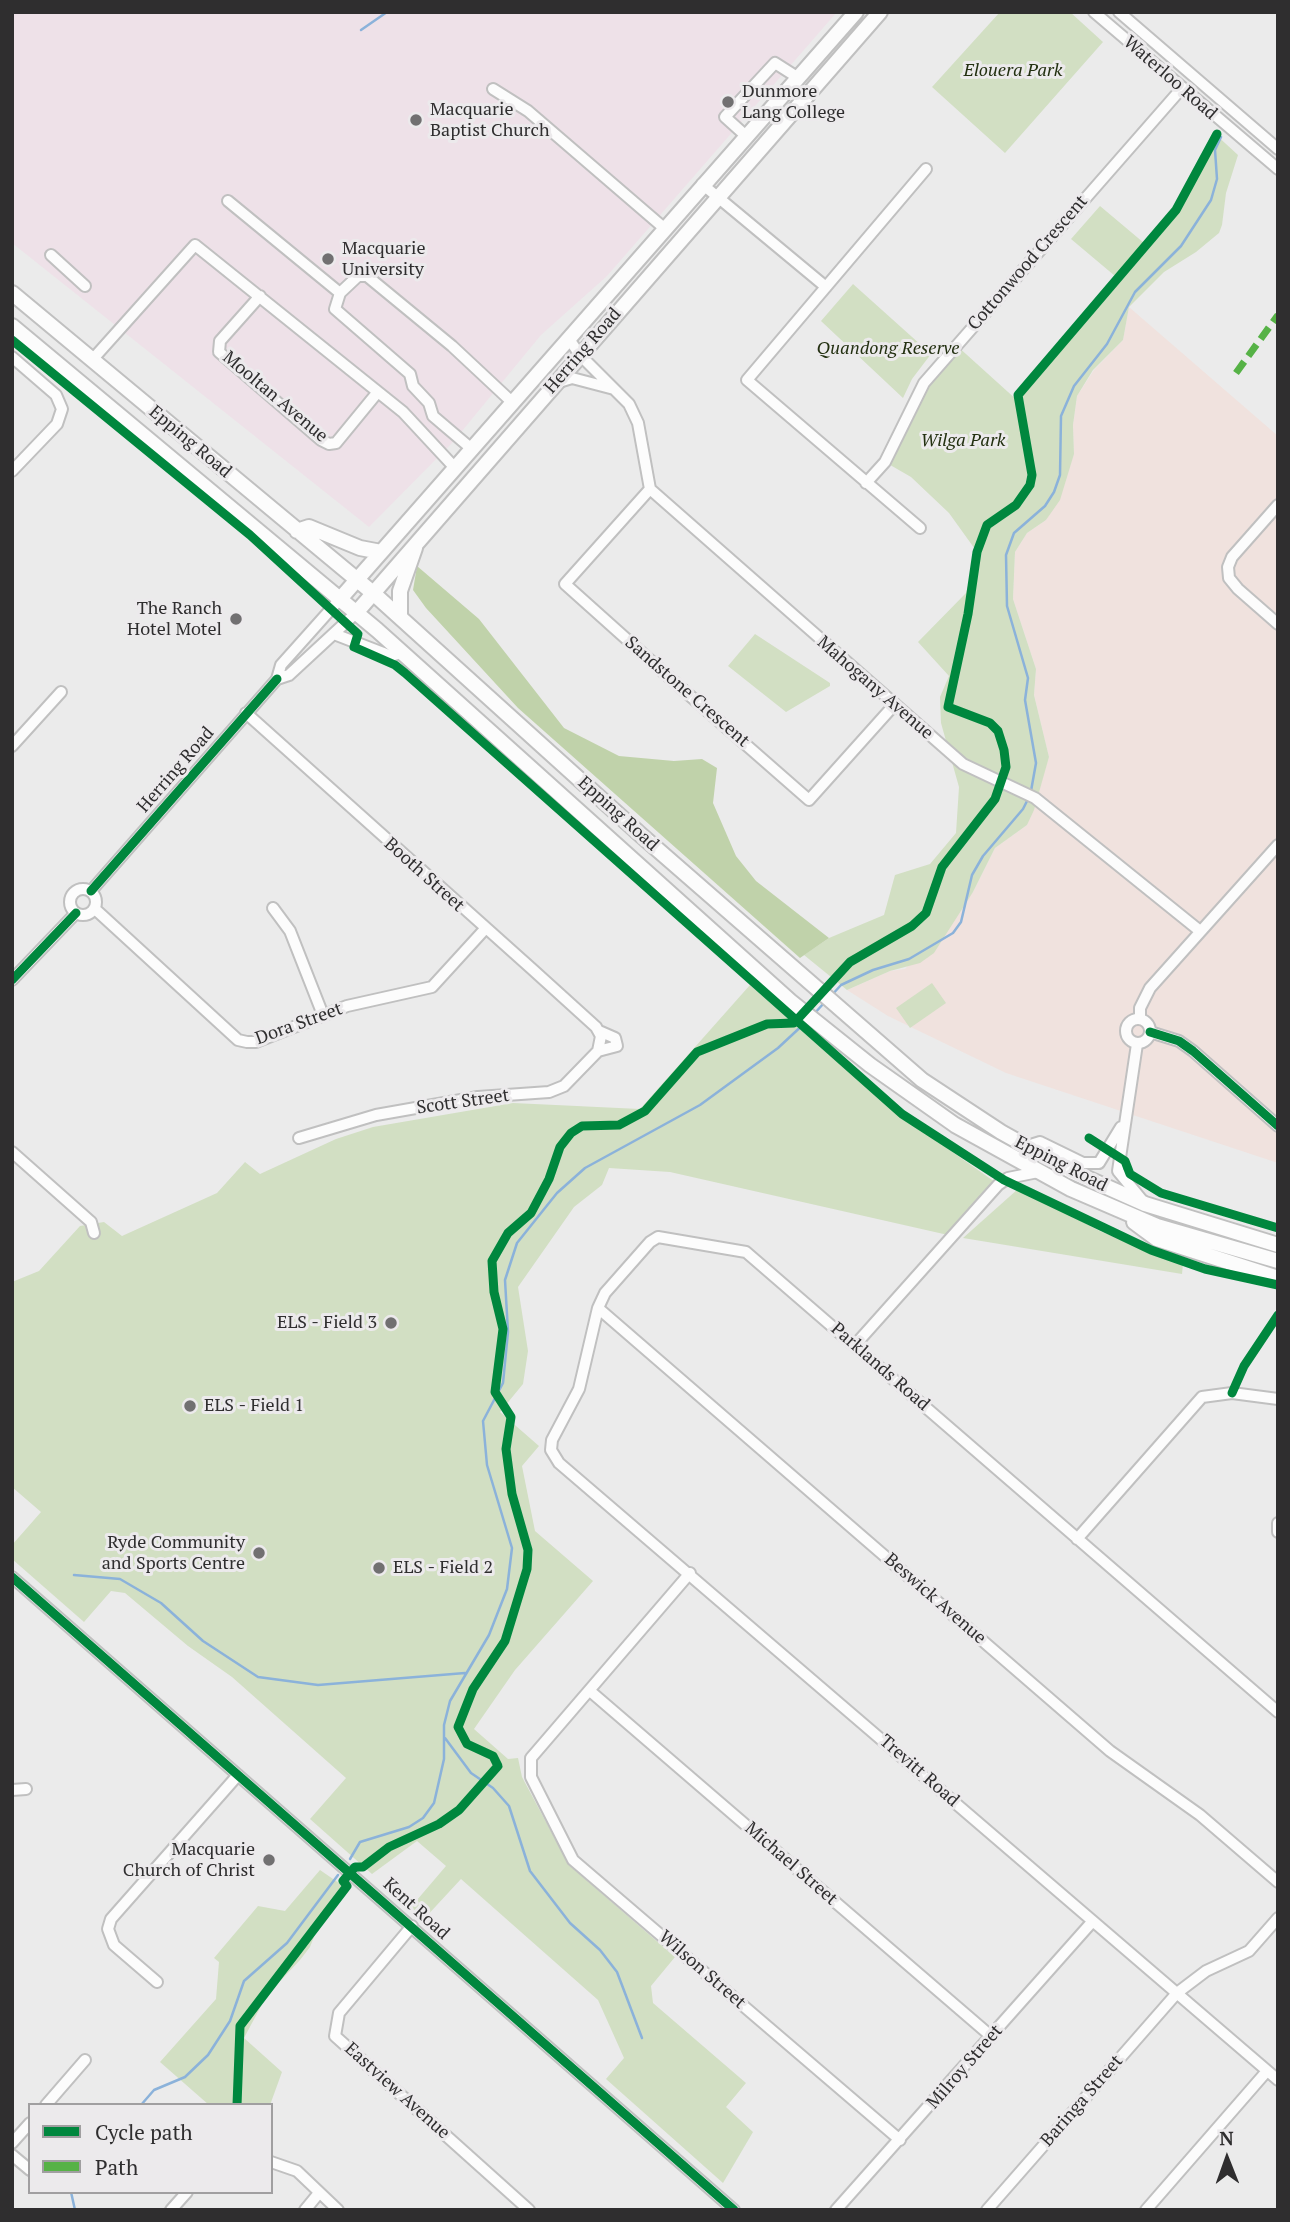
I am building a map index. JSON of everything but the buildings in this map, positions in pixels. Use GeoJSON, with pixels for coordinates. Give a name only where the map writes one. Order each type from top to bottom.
{"type":"FeatureCollection","features":[{"type":"Feature","properties":{"kind":"main road","name":"Herring Road"},"geometry":{"type":"LineString","coordinates":[[340,599],[473,450],[702,184],[856,12]]}},
{"type":"Feature","properties":{"kind":"main road","name":"Herring Road"},"geometry":{"type":"LineString","coordinates":[[356,613],[551,386],[880,12]]}},
{"type":"Feature","properties":{"kind":"main road","name":"Epping Road"},"geometry":{"type":"LineString","coordinates":[[12,293],[400,616],[809,984],[922,1080],[1024,1147],[1145,1204],[1278,1245]]}},
{"type":"Feature","properties":{"kind":"main road","name":"Epping Road"},"geometry":{"type":"LineString","coordinates":[[12,326],[340,599],[841,1044],[936,1112],[1038,1172],[1119,1211],[1197,1239],[1278,1261]]}},
{"type":"Feature","properties":{"kind":"main road"},"geometry":{"type":"LineString","coordinates":[[297,531],[309,527],[360,548],[381,552]]}},
{"type":"Feature","properties":{"kind":"main road"},"geometry":{"type":"LineString","coordinates":[[400,616],[400,591],[416,544]]}},
{"type":"Feature","properties":{"kind":"main road"},"geometry":{"type":"LineString","coordinates":[[1119,1211],[1157,1239],[1278,1278]]}},
{"type":"Feature","properties":{"kind":"street","name":"Waterloo Road"},"geometry":{"type":"LineString","coordinates":[[1094,12],[1278,169]]}},
{"type":"Feature","properties":{"kind":"street","name":"Waterloo Road"},"geometry":{"type":"LineString","coordinates":[[1119,12],[1278,149]]}},
{"type":"Feature","properties":{"kind":"street"},"geometry":{"type":"LineString","coordinates":[[746,135],[725,117],[775,63],[797,77]]}},
{"type":"Feature","properties":{"kind":"street","name":"Cottonwood Crescent"},"geometry":{"type":"LineString","coordinates":[[866,483],[885,462],[924,383],[1182,88]]}},
{"type":"Feature","properties":{"kind":"street"},"geometry":{"type":"LineString","coordinates":[[493,89],[528,111],[664,228]]}},
{"type":"Feature","properties":{"kind":"street"},"geometry":{"type":"LineString","coordinates":[[920,528],[747,380],[926,170]]}},
{"type":"Feature","properties":{"kind":"street"},"geometry":{"type":"LineString","coordinates":[[702,184],[826,287]]}},
{"type":"Feature","properties":{"kind":"street"},"geometry":{"type":"LineString","coordinates":[[228,201],[340,293]]}},
{"type":"Feature","properties":{"kind":"street"},"geometry":{"type":"LineString","coordinates":[[92,360],[195,245],[403,412],[456,469]]}},
{"type":"Feature","properties":{"kind":"street"},"geometry":{"type":"LineString","coordinates":[[51,255],[85,286]]}},
{"type":"Feature","properties":{"kind":"street"},"geometry":{"type":"LineString","coordinates":[[473,450],[433,416],[429,403],[413,386],[410,374],[335,309],[336,298],[340,293],[358,276],[367,276],[452,346],[513,403]]}},
{"type":"Feature","properties":{"kind":"street","name":"Mooltan Avenue"},"geometry":{"type":"LineString","coordinates":[[260,296],[220,341],[219,352],[321,440],[328,444],[336,443],[377,393]]}},
{"type":"Feature","properties":{"kind":"street"},"geometry":{"type":"LineString","coordinates":[[569,339],[580,355],[629,404],[638,423],[650,489]]}},
{"type":"Feature","properties":{"kind":"street"},"geometry":{"type":"LineString","coordinates":[[12,357],[56,395],[62,409],[57,424],[12,471]]}},
{"type":"Feature","properties":{"kind":"street"},"geometry":{"type":"LineString","coordinates":[[551,386],[572,378],[616,389]]}},
{"type":"Feature","properties":{"kind":"street","name":"Mahogany Avenue"},"geometry":{"type":"LineString","coordinates":[[650,489],[963,764],[1035,798],[1200,931]]}},
{"type":"Feature","properties":{"kind":"street","name":"Sandstone Crescent"},"geometry":{"type":"LineString","coordinates":[[650,489],[565,584],[680,687],[809,800],[895,704]]}},
{"type":"Feature","properties":{"kind":"street"},"geometry":{"type":"LineString","coordinates":[[1278,505],[1232,557],[1228,567],[1229,578],[1238,589],[1278,624]]}},
{"type":"Feature","properties":{"kind":"street","name":"Herring Road"},"geometry":{"type":"LineString","coordinates":[[91,891],[277,679],[281,665],[340,599]]}},
{"type":"Feature","properties":{"kind":"street","name":"Herring Road"},"geometry":{"type":"LineString","coordinates":[[277,679],[289,675],[356,613]]}},
{"type":"Feature","properties":{"kind":"street"},"geometry":{"type":"LineString","coordinates":[[334,635],[391,656],[401,653]]}},
{"type":"Feature","properties":{"kind":"street"},"geometry":{"type":"LineString","coordinates":[[12,746],[61,692]]}},
{"type":"Feature","properties":{"kind":"street","name":"Booth Street"},"geometry":{"type":"LineString","coordinates":[[246,713],[600,1034]]}},
{"type":"Feature","properties":{"kind":"street"},"geometry":{"type":"LineString","coordinates":[[1140,1019],[1140,1008],[1150,988],[1278,845]]}},
{"type":"Feature","properties":{"kind":"street"},"geometry":{"type":"LineString","coordinates":[[82,889],[91,891],[97,901],[95,909],[88,915],[76,913],[71,905],[71,897],[82,889]]}},
{"type":"Feature","properties":{"kind":"street"},"geometry":{"type":"LineString","coordinates":[[273,908],[290,931],[323,1014]]}},
{"type":"Feature","properties":{"kind":"street","name":"Dora Street"},"geometry":{"type":"LineString","coordinates":[[95,909],[238,1040],[256,1042],[347,1006],[432,987],[485,929]]}},
{"type":"Feature","properties":{"kind":"street"},"geometry":{"type":"LineString","coordinates":[[12,980],[76,913]]}},
{"type":"Feature","properties":{"kind":"street"},"geometry":{"type":"LineString","coordinates":[[1140,1019],[1149,1026],[1150,1032],[1147,1040],[1137,1044],[1128,1038],[1126,1029],[1130,1021],[1140,1019]]}},
{"type":"Feature","properties":{"kind":"street"},"geometry":{"type":"LineString","coordinates":[[1150,1032],[1179,1041],[1193,1051],[1278,1126]]}},
{"type":"Feature","properties":{"kind":"street","name":"Scott Street"},"geometry":{"type":"LineString","coordinates":[[299,1138],[376,1115],[478,1097],[549,1092],[564,1086],[598,1051],[600,1034]]}},
{"type":"Feature","properties":{"kind":"street"},"geometry":{"type":"LineString","coordinates":[[1137,1044],[1118,1171],[1145,1204]]}},
{"type":"Feature","properties":{"kind":"street"},"geometry":{"type":"LineString","coordinates":[[1024,1147],[1040,1142],[1083,1163],[1099,1163],[1123,1124]]}},
{"type":"Feature","properties":{"kind":"street"},"geometry":{"type":"LineString","coordinates":[[12,1152],[92,1222],[94,1233]]}},
{"type":"Feature","properties":{"kind":"street"},"geometry":{"type":"LineString","coordinates":[[855,1345],[1003,1181],[1038,1172]]}},
{"type":"Feature","properties":{"kind":"street","name":"Parklands Road"},"geometry":{"type":"LineString","coordinates":[[559,1463],[551,1450],[552,1440],[579,1389],[598,1308],[605,1293],[650,1242],[667,1237],[746,1252],[1278,1712]]}},
{"type":"Feature","properties":{"kind":"street","name":"Beswick Avenue"},"geometry":{"type":"LineString","coordinates":[[598,1308],[1110,1751],[1200,1815],[1278,1882]]}},
{"type":"Feature","properties":{"kind":"street"},"geometry":{"type":"LineString","coordinates":[[1077,1539],[1202,1397],[1231,1393],[1278,1399]]}},
{"type":"Feature","properties":{"kind":"street","name":"Trevitt Road"},"geometry":{"type":"LineString","coordinates":[[559,1463],[1278,2080]]}},
{"type":"Feature","properties":{"kind":"street"},"geometry":{"type":"LineString","coordinates":[[1278,1523],[1278,1532]]}},
{"type":"Feature","properties":{"kind":"street"},"geometry":{"type":"LineString","coordinates":[[590,1691],[690,1573]]}},
{"type":"Feature","properties":{"kind":"street","name":"Kent Road"},"geometry":{"type":"LineString","coordinates":[[12,1577],[734,2210]]}},
{"type":"Feature","properties":{"kind":"street","name":"Wilson Street"},"geometry":{"type":"LineString","coordinates":[[590,1691],[531,1758],[531,1777],[573,1860],[900,2140]]}},
{"type":"Feature","properties":{"kind":"street","name":"Michael Street"},"geometry":{"type":"LineString","coordinates":[[590,1691],[992,2037]]}},
{"type":"Feature","properties":{"kind":"street"},"geometry":{"type":"LineString","coordinates":[[156,1982],[114,1945],[108,1929],[111,1919],[238,1775]]}},
{"type":"Feature","properties":{"kind":"street"},"geometry":{"type":"LineString","coordinates":[[12,1790],[26,1789]]}},
{"type":"Feature","properties":{"kind":"street","name":"Baringa Street"},"geometry":{"type":"LineString","coordinates":[[987,2210],[1177,1993],[1206,1971],[1249,1951],[1278,1918]]}},
{"type":"Feature","properties":{"kind":"street","name":"Milroy Street"},"geometry":{"type":"LineString","coordinates":[[836,2210],[1092,1922]]}},
{"type":"Feature","properties":{"kind":"street","name":"Eastview Avenue"},"geometry":{"type":"LineString","coordinates":[[412,1926],[339,2013],[335,2036],[529,2210]]}},
{"type":"Feature","properties":{"kind":"street"},"geometry":{"type":"LineString","coordinates":[[48,2103],[85,2060]]}},
{"type":"Feature","properties":{"kind":"street"},"geometry":{"type":"LineString","coordinates":[[1146,2210],[1267,2071]]}},
{"type":"Feature","properties":{"kind":"street"},"geometry":{"type":"LineString","coordinates":[[12,2143],[28,2125]]}},
{"type":"Feature","properties":{"kind":"street"},"geometry":{"type":"LineString","coordinates":[[273,2163],[298,2171],[338,2210]]}},
{"type":"Feature","properties":{"kind":"street"},"geometry":{"type":"LineString","coordinates":[[305,2210],[319,2193]]}},
{"type":"Feature","properties":{"kind":"street"},"geometry":{"type":"LineString","coordinates":[[171,2210],[185,2194]]}},
{"type":"Feature","properties":{"kind":"shaded area","name":"Macquarie University"},"geometry":{"type":"Polygon","coordinates":[[[12,12],[837,12],[607,276],[541,335],[453,442],[369,527],[12,243],[12,12]]]}},
{"type":"Feature","properties":{"kind":"shaded area"},"geometry":{"type":"Polygon","coordinates":[[[1129,307],[1278,436],[1278,1163],[1006,1073],[888,1016],[847,990],[890,971],[905,969],[973,892],[995,848],[1027,825],[1049,757],[1034,695],[1036,669],[1013,599],[1015,552],[1027,533],[1046,520],[1074,454],[1073,425],[1077,396],[1094,370],[1123,340],[1129,307]]]}},
{"type":"Feature","properties":{"kind":"green space","name":"Elouera Park"},"geometry":{"type":"Polygon","coordinates":[[[1000,12],[1070,12],[1103,42],[1005,153],[932,87],[1000,12]]]}},
{"type":"Feature","properties":{"kind":"green space","name":"Wilga Park"},"geometry":{"type":"Polygon","coordinates":[[[1213,132],[1238,155],[1226,193],[1219,233],[1196,252],[1164,272],[1129,307],[1123,340],[1093,370],[1077,396],[1073,425],[1074,454],[1060,500],[1046,520],[1027,533],[1015,552],[1013,599],[1036,669],[1034,695],[1049,757],[1034,810],[1027,825],[995,848],[973,892],[934,953],[920,963],[890,971],[847,990],[804,955],[829,938],[884,915],[895,875],[930,864],[956,833],[959,787],[941,723],[940,697],[949,676],[918,642],[966,593],[977,552],[949,513],[911,477],[885,462],[924,383],[956,345],[1018,401],[1020,390],[1175,209],[1213,132]]]}},
{"type":"Feature","properties":{"kind":"green space"},"geometry":{"type":"Polygon","coordinates":[[[1100,206],[1144,243],[1115,276],[1071,239],[1100,206]]]}},
{"type":"Feature","properties":{"kind":"green space","name":"Quandong Reserve"},"geometry":{"type":"Polygon","coordinates":[[[853,284],[931,354],[912,379],[903,398],[821,321],[853,284]]]}},
{"type":"Feature","properties":{"kind":"green space"},"geometry":{"type":"Polygon","coordinates":[[[417,566],[479,619],[564,728],[619,756],[674,761],[702,759],[717,768],[713,803],[736,856],[756,881],[829,938],[800,958],[518,708],[426,608],[413,590],[417,566]]]}},
{"type":"Feature","properties":{"kind":"green space"},"geometry":{"type":"Polygon","coordinates":[[[755,634],[830,683],[830,686],[786,712],[728,666],[755,634]]]}},
{"type":"Feature","properties":{"kind":"green space"},"geometry":{"type":"Polygon","coordinates":[[[932,983],[946,1003],[910,1028],[896,1008],[932,983]]]}},
{"type":"Feature","properties":{"kind":"green space"},"geometry":{"type":"Polygon","coordinates":[[[750,985],[890,1108],[995,1182],[948,1235],[670,1172],[609,1168],[602,1185],[574,1207],[518,1287],[528,1351],[523,1384],[500,1412],[539,1446],[522,1466],[535,1531],[593,1581],[515,1670],[474,1729],[508,1759],[518,1758],[522,1777],[569,1865],[675,1957],[651,1986],[653,2003],[746,2083],[726,2107],[753,2132],[723,2183],[606,2079],[624,2058],[598,2000],[461,1879],[424,1919],[411,1907],[446,1866],[417,1841],[372,1874],[310,1819],[346,1778],[232,1677],[188,1646],[125,1593],[111,1591],[84,1622],[12,1559],[12,1545],[41,1512],[12,1487],[12,1282],[39,1271],[80,1226],[104,1222],[122,1236],[217,1193],[245,1162],[260,1174],[336,1139],[373,1127],[513,1103],[640,1109],[750,985]]]}},
{"type":"Feature","properties":{"kind":"green space"},"geometry":{"type":"Polygon","coordinates":[[[1018,1189],[1102,1232],[1183,1264],[1182,1274],[963,1238],[1018,1189]]]}},
{"type":"Feature","properties":{"kind":"green space"},"geometry":{"type":"Polygon","coordinates":[[[320,1870],[349,1890],[319,1924],[310,1947],[300,1960],[267,1995],[244,2038],[282,2072],[271,2103],[207,2103],[160,2062],[216,1999],[219,1962],[214,1958],[258,1906],[285,1911],[320,1870]]]}},
{"type":"Feature","properties":{"kind":"waterway"},"geometry":{"type":"LineString","coordinates":[[361,30],[387,12]]}},
{"type":"Feature","properties":{"kind":"waterway"},"geometry":{"type":"LineString","coordinates":[[1031,791],[1036,763],[1025,700],[1028,678],[1007,606],[1006,555],[1014,533],[1045,506],[1054,492],[1060,475],[1061,416],[1074,386],[1107,344],[1135,292],[1181,246],[1211,200],[1217,179],[1215,150],[1221,137]]}},
{"type":"Feature","properties":{"kind":"waterway"},"geometry":{"type":"LineString","coordinates":[[831,996],[841,985],[873,970],[909,959],[953,933],[961,922],[972,875],[983,856],[1023,809],[1029,797]]}},
{"type":"Feature","properties":{"kind":"waterway"},"geometry":{"type":"LineString","coordinates":[[814,1014],[824,1003]]}},
{"type":"Feature","properties":{"kind":"waterway"},"geometry":{"type":"LineString","coordinates":[[350,1859],[360,1842],[409,1827],[423,1818],[434,1803],[444,1759],[444,1725],[450,1701],[489,1635],[507,1589],[512,1548],[487,1465],[483,1421],[503,1383],[508,1332],[505,1280],[517,1243],[557,1193],[585,1168],[700,1105],[778,1048],[807,1021]]}},
{"type":"Feature","properties":{"kind":"waterway"},"geometry":{"type":"LineString","coordinates":[[74,1575],[120,1579],[161,1603],[203,1641],[258,1677],[318,1685],[465,1673]]}},
{"type":"Feature","properties":{"kind":"waterway"},"geometry":{"type":"LineString","coordinates":[[445,1738],[471,1773],[493,1788],[509,1806],[530,1871],[570,1923],[600,1950],[617,1972],[642,2038]]}},
{"type":"Feature","properties":{"kind":"waterway"},"geometry":{"type":"LineString","coordinates":[[143,2103],[154,2090],[185,2077],[208,2055],[230,2021],[244,1981],[287,1943],[338,1875]]}},
{"type":"Feature","properties":{"kind":"waterway"},"geometry":{"type":"LineString","coordinates":[[71,2194],[75,2210]]}},
{"type":"Feature","properties":{"kind":"marked path"},"geometry":{"type":"LineString","coordinates":[[1236,373],[1278,315]]}},
{"type":"Feature","properties":{"kind":"cycle path"},"geometry":{"type":"LineString","coordinates":[[237,2103],[240,2026],[347,1886],[343,1881],[355,1867],[363,1867],[389,1847],[439,1824],[459,1810],[498,1766],[493,1756],[467,1744],[458,1727],[473,1689],[505,1641],[527,1569],[528,1550],[512,1494],[506,1449],[511,1417],[495,1392],[503,1329],[494,1292],[492,1261],[508,1233],[531,1213],[549,1179],[560,1147],[571,1133],[582,1126],[619,1125],[645,1111],[697,1052],[767,1024],[794,1023],[850,962],[912,926],[926,913],[942,867],[995,799],[1006,767],[998,731],[990,723],[948,707],[968,614],[977,552],[987,525],[1016,505],[1030,485],[1032,475],[1018,395],[1176,210],[1217,134]]}},
{"type":"Feature","properties":{"kind":"cycle path"},"geometry":{"type":"LineString","coordinates":[[12,340],[250,535],[358,634],[354,647],[395,665],[405,673],[902,1114],[1004,1180],[1151,1250],[1205,1269],[1278,1285]]}},
{"type":"Feature","properties":{"kind":"cycle path"},"geometry":{"type":"LineString","coordinates":[[91,891],[277,679]]}},
{"type":"Feature","properties":{"kind":"cycle path"},"geometry":{"type":"LineString","coordinates":[[12,980],[76,913]]}},
{"type":"Feature","properties":{"kind":"cycle path"},"geometry":{"type":"LineString","coordinates":[[1150,1032],[1179,1041],[1193,1051],[1278,1126]]}},
{"type":"Feature","properties":{"kind":"cycle path"},"geometry":{"type":"LineString","coordinates":[[1089,1138],[1125,1161],[1130,1174],[1161,1193],[1278,1228]]}},
{"type":"Feature","properties":{"kind":"cycle path"},"geometry":{"type":"LineString","coordinates":[[1232,1393],[1244,1366],[1278,1315]]}},
{"type":"Feature","properties":{"kind":"cycle path"},"geometry":{"type":"LineString","coordinates":[[12,1577],[734,2210]]}},
{"type":"Feature","properties":{"kind":"place","name":"Dunmore Lang College"},"geometry":{"type":"Point","coordinates":[728,102]}},
{"type":"Feature","properties":{"kind":"place","name":"Macquarie Baptist Church"},"geometry":{"type":"Point","coordinates":[416,120]}},
{"type":"Feature","properties":{"kind":"place","name":"Macquarie University"},"geometry":{"type":"Point","coordinates":[328,259]}},
{"type":"Feature","properties":{"kind":"place","name":"The Ranch Hotel Motel"},"geometry":{"type":"Point","coordinates":[236,619]}},
{"type":"Feature","properties":{"kind":"place","name":"ELS - Field 3"},"geometry":{"type":"Point","coordinates":[391,1323]}},
{"type":"Feature","properties":{"kind":"place","name":"ELS - Field 1"},"geometry":{"type":"Point","coordinates":[190,1406]}},
{"type":"Feature","properties":{"kind":"place","name":"Ryde Community and Sports Centre"},"geometry":{"type":"Point","coordinates":[259,1553]}},
{"type":"Feature","properties":{"kind":"place","name":"ELS - Field 2"},"geometry":{"type":"Point","coordinates":[379,1568]}},
{"type":"Feature","properties":{"kind":"place","name":"Macquarie Church of Christ"},"geometry":{"type":"Point","coordinates":[269,1860]}}]}
